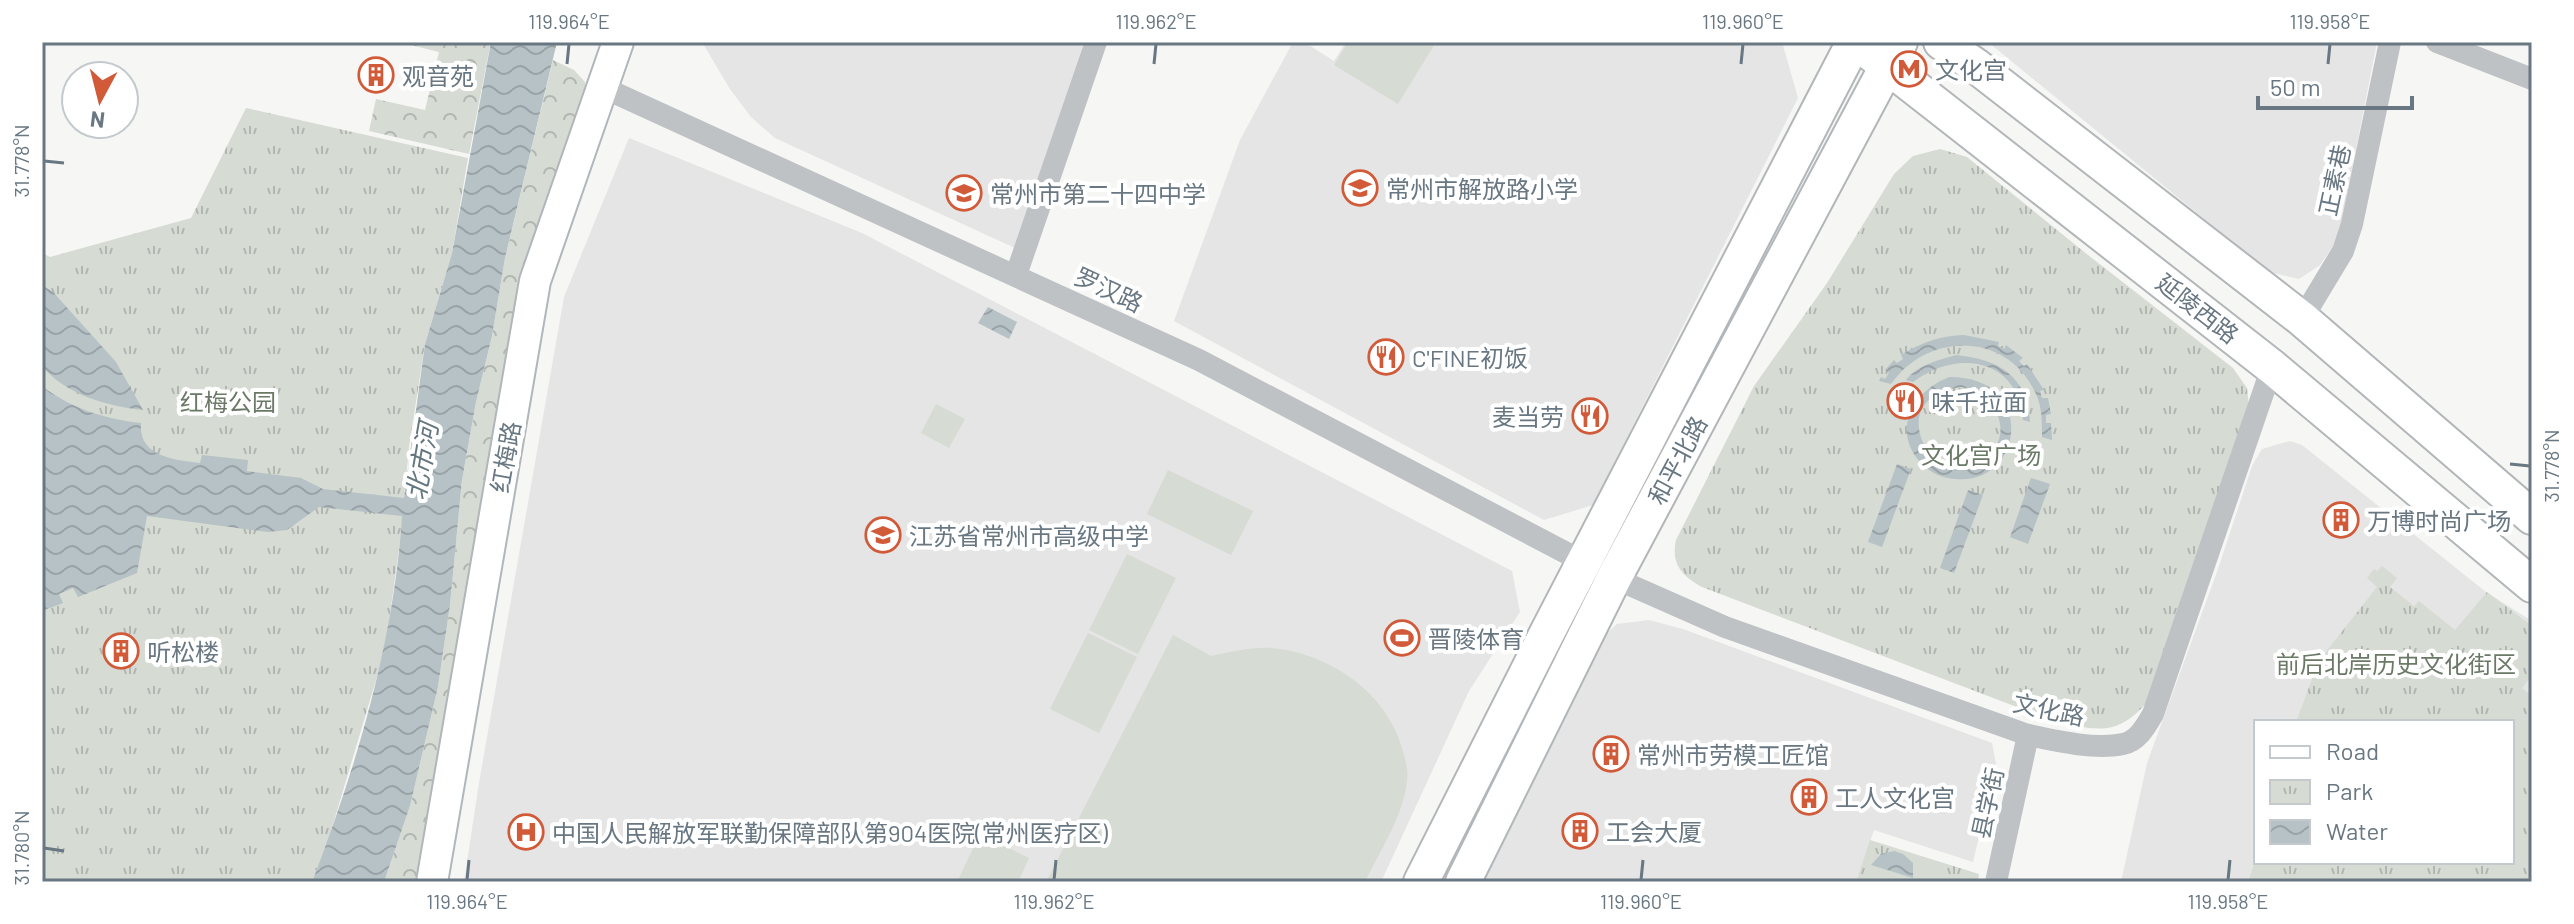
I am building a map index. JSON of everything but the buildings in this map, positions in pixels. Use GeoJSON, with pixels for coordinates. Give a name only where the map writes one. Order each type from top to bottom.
{"type":"FeatureCollection","features":[{"type":"Feature","properties":{"kind":"main road","name":"延陵西路"},"geometry":{"type":"LineString","coordinates":[[1855,42],[1893,53],[2532,585]]}},
{"type":"Feature","properties":{"kind":"main road","name":"和平北路"},"geometry":{"type":"LineString","coordinates":[[1421,882],[1855,42]]}},
{"type":"Feature","properties":{"kind":"main road"},"geometry":{"type":"LineString","coordinates":[[1941,42],[2302,319],[2531,513]]}},
{"type":"Feature","properties":{"kind":"main road","name":"和平北路"},"geometry":{"type":"LineString","coordinates":[[1463,882],[1614,578],[1893,53]]}},
{"type":"Feature","properties":{"kind":"street","name":"红梅路"},"geometry":{"type":"LineString","coordinates":[[432,882],[535,281],[618,42]]}},
{"type":"Feature","properties":{"kind":"street"},"geometry":{"type":"LineString","coordinates":[[1016,275],[1096,42]]}},
{"type":"Feature","properties":{"kind":"street","name":"正素巷"},"geometry":{"type":"LineString","coordinates":[[2302,319],[2348,238],[2390,42]]}},
{"type":"Feature","properties":{"kind":"street"},"geometry":{"type":"LineString","coordinates":[[2437,42],[2532,79]]}},
{"type":"Feature","properties":{"kind":"street","name":"罗汉路"},"geometry":{"type":"LineString","coordinates":[[602,87],[1199,360],[1584,562]]}},
{"type":"Feature","properties":{"kind":"street","name":"文化路"},"geometry":{"type":"LineString","coordinates":[[1584,562],[1725,627],[2028,735],[2070,744],[2125,744],[2142,732],[2159,699],[2272,367]]}},
{"type":"Feature","properties":{"kind":"street","name":"县学街"},"geometry":{"type":"LineString","coordinates":[[1996,882],[2028,735]]}},
{"type":"Feature","properties":{"kind":"shaded area","name":"常州市第二十四中学"},"geometry":{"type":"Polygon","coordinates":[[[702,42],[1084,42],[1015,248],[775,138],[751,117],[702,42]]]}},
{"type":"Feature","properties":{"kind":"shaded area"},"geometry":{"type":"Polygon","coordinates":[[[1293,42],[1304,42],[1334,61],[1346,42],[1782,42],[1798,98],[1593,505],[1544,520],[1174,321],[1240,140],[1293,42]]]}},
{"type":"Feature","properties":{"kind":"shaded area"},"geometry":{"type":"Polygon","coordinates":[[[1988,42],[2377,42],[2342,220],[2333,246],[2320,265],[2299,279],[2269,272],[1988,42]]]}},
{"type":"Feature","properties":{"kind":"shaded area","name":"江苏省常州市高级中学"},"geometry":{"type":"Polygon","coordinates":[[[629,138],[862,233],[1512,571],[1520,612],[1469,691],[1381,882],[464,882],[564,297],[629,138]]]}},
{"type":"Feature","properties":{"kind":"shaded area"},"geometry":{"type":"Polygon","coordinates":[[[2290,441],[2302,445],[2486,592],[2532,621],[2532,724],[2318,662],[2297,720],[2254,720],[2256,882],[2121,882],[2147,763],[2252,466],[2262,449],[2290,441]]]}},
{"type":"Feature","properties":{"kind":"shaded area"},"geometry":{"type":"Polygon","coordinates":[[[1649,620],[1683,629],[1992,743],[1996,764],[1973,862],[1874,830],[1856,882],[1473,882],[1595,644],[1617,624],[1649,620]]]}},
{"type":"Feature","properties":{"kind":"green space"},"geometry":{"type":"Polygon","coordinates":[[[408,42],[472,42],[490,46],[469,154],[369,131],[376,99],[425,110],[439,52],[408,42]]]}},
{"type":"Feature","properties":{"kind":"green space"},"geometry":{"type":"Polygon","coordinates":[[[1348,42],[1436,42],[1398,104],[1334,65],[1348,42]]]}},
{"type":"Feature","properties":{"kind":"green space"},"geometry":{"type":"Polygon","coordinates":[[[553,60],[574,70],[585,82],[585,98],[428,882],[384,882],[410,806],[438,687],[450,605],[462,480],[476,402],[492,336],[505,258],[553,60]]]}},
{"type":"Feature","properties":{"kind":"green space","name":"红梅公园"},"geometry":{"type":"Polygon","coordinates":[[[246,108],[468,158],[452,253],[425,344],[409,447],[385,650],[328,841],[312,882],[42,882],[42,253],[50,257],[191,218],[246,108]]]}},
{"type":"Feature","properties":{"kind":"green space","name":"文化宫广场"},"geometry":{"type":"Polygon","coordinates":[[[1940,149],[1967,157],[2233,368],[2247,388],[2249,407],[2153,696],[2119,725],[2096,728],[2051,720],[1702,587],[1688,578],[1676,562],[1676,540],[1754,386],[1827,283],[1894,174],[1913,156],[1940,149]]]}},
{"type":"Feature","properties":{"kind":"green space"},"geometry":{"type":"Polygon","coordinates":[[[936,404],[965,419],[949,448],[921,433],[936,404]]]}},
{"type":"Feature","properties":{"kind":"green space"},"geometry":{"type":"Polygon","coordinates":[[[1168,470],[1253,511],[1231,555],[1147,514],[1168,470]]]}},
{"type":"Feature","properties":{"kind":"green space"},"geometry":{"type":"Polygon","coordinates":[[[1127,554],[1176,578],[1138,654],[1089,630],[1127,554]]]}},
{"type":"Feature","properties":{"kind":"green space","name":"前后北岸历史文化街区"},"geometry":{"type":"Polygon","coordinates":[[[2382,566],[2397,578],[2390,587],[2414,606],[2419,601],[2455,630],[2487,592],[2532,626],[2532,675],[2522,688],[2532,696],[2529,720],[2532,722],[2532,882],[2248,882],[2254,864],[2514,864],[2514,720],[2297,720],[2318,662],[2377,587],[2367,578],[2374,569],[2377,571],[2382,566]]]}},
{"type":"Feature","properties":{"kind":"green space"},"geometry":{"type":"Polygon","coordinates":[[[1088,633],[1137,657],[1099,733],[1050,709],[1088,633]]]}},
{"type":"Feature","properties":{"kind":"green space"},"geometry":{"type":"Polygon","coordinates":[[[1173,635],[1211,656],[1272,648],[1311,657],[1346,674],[1388,716],[1405,757],[1405,794],[1396,820],[1365,882],[1046,882],[1173,635]]]}},
{"type":"Feature","properties":{"kind":"green space"},"geometry":{"type":"Polygon","coordinates":[[[980,834],[1029,858],[1018,882],[957,882],[980,834]]]}},
{"type":"Feature","properties":{"kind":"green space"},"geometry":{"type":"Polygon","coordinates":[[[1870,840],[1979,874],[1978,882],[1856,882],[1870,840]]]}},
{"type":"Feature","properties":{"kind":"water","name":"北市河"},"geometry":{"type":"Polygon","coordinates":[[[491,42],[557,42],[505,258],[492,336],[476,402],[462,480],[450,605],[438,687],[410,806],[384,882],[312,882],[344,793],[371,702],[391,609],[402,516],[319,507],[287,530],[268,532],[147,516],[137,573],[78,597],[73,588],[59,594],[63,603],[42,611],[42,386],[89,412],[141,423],[145,443],[160,455],[200,463],[202,455],[248,460],[247,471],[301,478],[323,489],[404,498],[425,344],[452,253],[491,42]]]}},
{"type":"Feature","properties":{"kind":"water"},"geometry":{"type":"Polygon","coordinates":[[[42,285],[53,292],[116,362],[143,410],[115,406],[75,392],[42,366],[42,285]]]}},
{"type":"Feature","properties":{"kind":"water"},"geometry":{"type":"Polygon","coordinates":[[[988,307],[1017,322],[1009,339],[978,323],[988,307]]]}},
{"type":"Feature","properties":{"kind":"water"},"geometry":{"type":"Polygon","coordinates":[[[1964,335],[1999,342],[1998,346],[2004,349],[2006,345],[2023,358],[2019,361],[2024,366],[2027,364],[2044,390],[2040,391],[2042,398],[2048,398],[2051,414],[2046,415],[2046,423],[2051,423],[2052,440],[2042,437],[2038,399],[2023,373],[2007,358],[1988,349],[1946,347],[1925,354],[1891,384],[1879,381],[1881,377],[1885,379],[1889,373],[1885,370],[1894,360],[1897,363],[1903,359],[1901,355],[1909,350],[1939,338],[1964,335]]]}},
{"type":"Feature","properties":{"kind":"water"},"geometry":{"type":"Polygon","coordinates":[[[1956,355],[1985,361],[2008,373],[2024,393],[2030,422],[2023,420],[2019,399],[2010,383],[1982,365],[1948,365],[1913,382],[1906,380],[1922,367],[1956,355]]]}},
{"type":"Feature","properties":{"kind":"water"},"geometry":{"type":"Polygon","coordinates":[[[1949,377],[1978,381],[1997,394],[2008,411],[2011,430],[2007,450],[1996,466],[1978,477],[1955,479],[1941,476],[1925,467],[1912,451],[1907,426],[1910,413],[1916,402],[1936,383],[1949,377]],[[1961,387],[1934,396],[1921,411],[1919,429],[1926,447],[1939,462],[1956,469],[1975,467],[1993,451],[1999,440],[2001,430],[1995,411],[1972,390],[1961,387]]]}},
{"type":"Feature","properties":{"kind":"water"},"geometry":{"type":"Polygon","coordinates":[[[1897,464],[1911,469],[1882,547],[1868,542],[1897,464]]]}},
{"type":"Feature","properties":{"kind":"water"},"geometry":{"type":"Polygon","coordinates":[[[2031,478],[2050,484],[2028,544],[2010,537],[2031,478]]]}},
{"type":"Feature","properties":{"kind":"water"},"geometry":{"type":"Polygon","coordinates":[[[1968,490],[1983,495],[1954,573],[1940,568],[1968,490]]]}},
{"type":"Feature","properties":{"kind":"water"},"geometry":{"type":"Polygon","coordinates":[[[1894,851],[1913,863],[1913,878],[1871,865],[1881,854],[1894,851]]]}},
{"type":"Feature","properties":{"kind":"place","name":"文化宫"},"geometry":{"type":"Point","coordinates":[1909,69]}},
{"type":"Feature","properties":{"kind":"place","name":"观音苑"},"geometry":{"type":"Point","coordinates":[376,75]}},
{"type":"Feature","properties":{"kind":"place","name":"常州市解放路小学"},"geometry":{"type":"Point","coordinates":[1360,188]}},
{"type":"Feature","properties":{"kind":"place","name":"常州市第二十四中学"},"geometry":{"type":"Point","coordinates":[964,193]}},
{"type":"Feature","properties":{"kind":"place","name":"C'FINE初饭"},"geometry":{"type":"Point","coordinates":[1386,357]}},
{"type":"Feature","properties":{"kind":"place","name":"味千拉面"},"geometry":{"type":"Point","coordinates":[1905,401]}},
{"type":"Feature","properties":{"kind":"place","name":"麦当劳"},"geometry":{"type":"Point","coordinates":[1590,416]}},
{"type":"Feature","properties":{"kind":"place","name":"万博时尚广场"},"geometry":{"type":"Point","coordinates":[2341,520]}},
{"type":"Feature","properties":{"kind":"place","name":"江苏省常州市高级中学"},"geometry":{"type":"Point","coordinates":[883,535]}},
{"type":"Feature","properties":{"kind":"place","name":"晋陵体育"},"geometry":{"type":"Point","coordinates":[1402,638]}},
{"type":"Feature","properties":{"kind":"place","name":"听松楼"},"geometry":{"type":"Point","coordinates":[121,651]}},
{"type":"Feature","properties":{"kind":"place","name":"常州市劳模工匠馆"},"geometry":{"type":"Point","coordinates":[1611,754]}},
{"type":"Feature","properties":{"kind":"place","name":"工人文化宫"},"geometry":{"type":"Point","coordinates":[1809,797]}},
{"type":"Feature","properties":{"kind":"place","name":"工会大厦"},"geometry":{"type":"Point","coordinates":[1580,831]}},
{"type":"Feature","properties":{"kind":"place","name":"中国人民解放军联勤保障部队第904医院(常州医疗区)"},"geometry":{"type":"Point","coordinates":[526,832]}}]}
